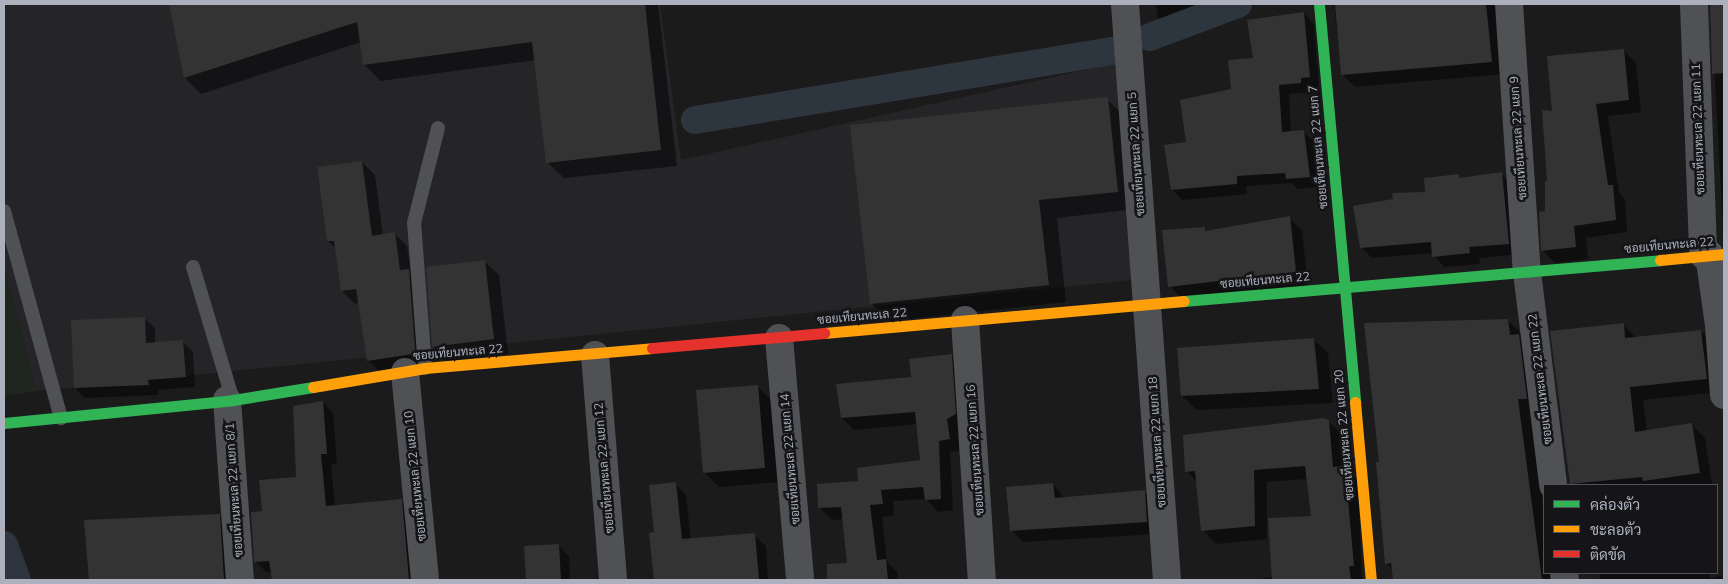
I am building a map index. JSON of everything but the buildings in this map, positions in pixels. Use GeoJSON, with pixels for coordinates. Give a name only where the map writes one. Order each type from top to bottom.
{"type":"FeatureCollection","features":[{"type":"Feature","properties":{"kind":"street","name":"ซอยเทียนทะเล 22 แยก 5"},"geometry":{"type":"LineString","coordinates":[[1125,4],[1146,304]]}},
{"type":"Feature","properties":{"kind":"street","name":"ซอยเทียนทะเล 22 แยก 7"},"geometry":{"type":"LineString","coordinates":[[1319,4],[1344,288]]}},
{"type":"Feature","properties":{"kind":"street","name":"ซอยเทียนทะเล 22 แยก 9"},"geometry":{"type":"LineString","coordinates":[[1509,4],[1527,272]]}},
{"type":"Feature","properties":{"kind":"street","name":"ซอยเทียนทะเล 22 แยก 11"},"geometry":{"type":"LineString","coordinates":[[1694,4],[1724,395]]}},
{"type":"Feature","properties":{"kind":"street","name":"ซอยเทียนทะเล 22"},"geometry":{"type":"LineString","coordinates":[[4,424],[230,400],[415,370],[1712,254]]}},
{"type":"Feature","properties":{"kind":"street","name":"ซอยเทียนทะเล 22 แยก 22"},"geometry":{"type":"LineString","coordinates":[[1527,272],[1553,484]]}},
{"type":"Feature","properties":{"kind":"street","name":"ซอยเทียนทะเล 22 แยก 20"},"geometry":{"type":"LineString","coordinates":[[1344,288],[1371,580]]}},
{"type":"Feature","properties":{"kind":"street","name":"ซอยเทียนทะเล 22 แยก 18"},"geometry":{"type":"LineString","coordinates":[[1146,304],[1159,444],[1167,580]]}},
{"type":"Feature","properties":{"kind":"street","name":"ซอยเทียนทะเล 22 แยก 16"},"geometry":{"type":"LineString","coordinates":[[965,320],[982,580]]}},
{"type":"Feature","properties":{"kind":"street","name":"ซอยเทียนทะเล 22 แยก 14"},"geometry":{"type":"LineString","coordinates":[[779,338],[800,580]]}},
{"type":"Feature","properties":{"kind":"street","name":"ซอยเทียนทะเล 22 แยก 12"},"geometry":{"type":"LineString","coordinates":[[595,355],[613,580]]}},
{"type":"Feature","properties":{"kind":"street","name":"ซอยเทียนทะเล 22 แยก 10"},"geometry":{"type":"LineString","coordinates":[[415,370],[425,580]]}},
{"type":"Feature","properties":{"kind":"street","name":"ซอยเทียนทะเล 22 แยก 8/1"},"geometry":{"type":"LineString","coordinates":[[230,400],[240,580]]}},
{"type":"Feature","properties":{"kind":"lane"},"geometry":{"type":"LineString","coordinates":[[415,370],[414,223],[438,128]]}},
{"type":"Feature","properties":{"kind":"lane"},"geometry":{"type":"LineString","coordinates":[[4,211],[61,418]]}},
{"type":"Feature","properties":{"kind":"lane"},"geometry":{"type":"LineString","coordinates":[[193,268],[230,400]]}},
{"type":"Feature","properties":{"kind":"shaded area"},"geometry":{"type":"Polygon","coordinates":[[[4,4],[660,4],[681,160],[1116,63],[1132,280],[36,391],[4,267],[4,4]]]}},
{"type":"Feature","properties":{"kind":"shaded area"},"geometry":{"type":"Polygon","coordinates":[[[4,267],[36,391],[4,396],[4,267]]]}},
{"type":"Feature","properties":{"kind":"waterway"},"geometry":{"type":"LineString","coordinates":[[1150,37],[1238,4]]}},
{"type":"Feature","properties":{"kind":"waterway"},"geometry":{"type":"LineString","coordinates":[[695,120],[1113,51]]}},
{"type":"Feature","properties":{"kind":"waterway"},"geometry":{"type":"LineString","coordinates":[[4,545],[17,580]]}},
{"type":"Feature","properties":{"kind":"traffic: fast"},"geometry":{"type":"LineString","coordinates":[[1319,4],[1355,402]]}},
{"type":"Feature","properties":{"kind":"traffic: fast"},"geometry":{"type":"LineString","coordinates":[[1184,301],[1660,260]]}},
{"type":"Feature","properties":{"kind":"traffic: fast"},"geometry":{"type":"LineString","coordinates":[[4,423],[233,400],[313,387]]}},
{"type":"Feature","properties":{"kind":"traffic: slow"},"geometry":{"type":"LineString","coordinates":[[1660,260],[1724,254]]}},
{"type":"Feature","properties":{"kind":"traffic: slow"},"geometry":{"type":"LineString","coordinates":[[824,333],[1184,301]]}},
{"type":"Feature","properties":{"kind":"traffic: slow"},"geometry":{"type":"LineString","coordinates":[[313,387],[425,368],[652,348]]}},
{"type":"Feature","properties":{"kind":"traffic: slow"},"geometry":{"type":"LineString","coordinates":[[1355,402],[1371,580]]}},
{"type":"Feature","properties":{"kind":"traffic: jam"},"geometry":{"type":"LineString","coordinates":[[652,348],[824,333]]}}]}
